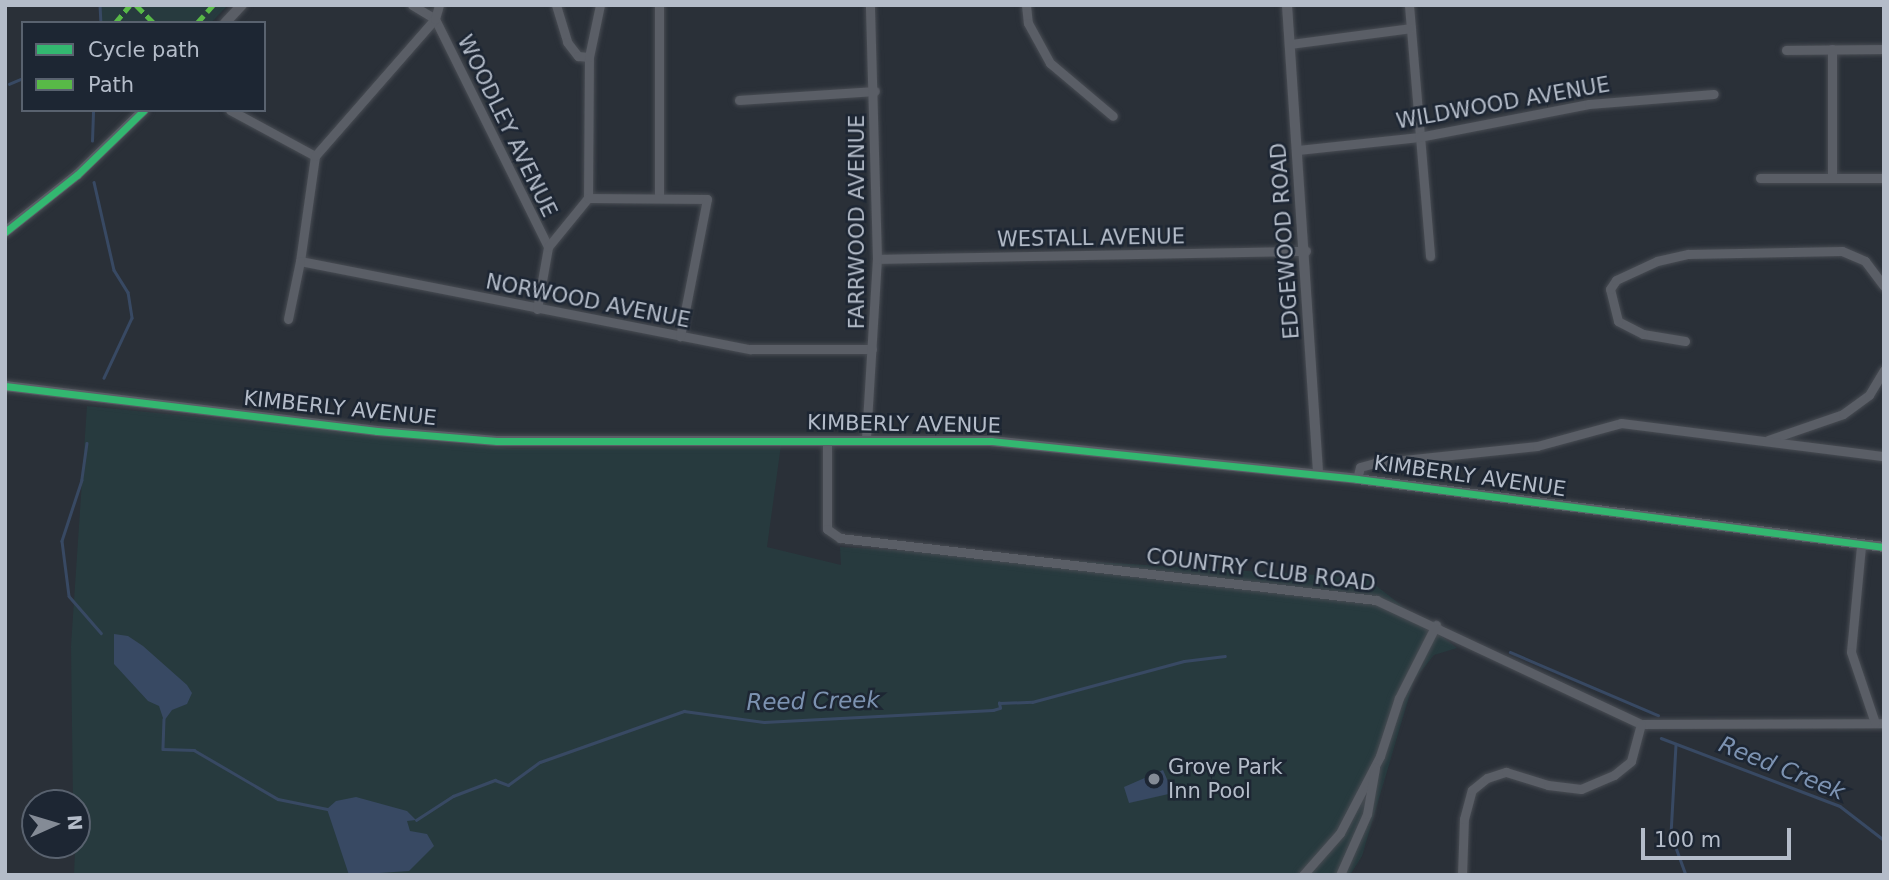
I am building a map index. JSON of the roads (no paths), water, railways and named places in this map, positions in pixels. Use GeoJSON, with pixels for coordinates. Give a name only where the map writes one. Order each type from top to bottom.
{"type":"FeatureCollection","features":[{"type":"Feature","properties":{"kind":"street"},"geometry":{"type":"LineString","coordinates":[[227,21],[242,5]]}},
{"type":"Feature","properties":{"kind":"street"},"geometry":{"type":"LineString","coordinates":[[412,5],[435,19]]}},
{"type":"Feature","properties":{"kind":"street"},"geometry":{"type":"LineString","coordinates":[[288,319],[300,261],[315,156],[435,19],[439,5]]}},
{"type":"Feature","properties":{"kind":"street"},"geometry":{"type":"LineString","coordinates":[[555,5],[567,42],[578,56],[589,57]]}},
{"type":"Feature","properties":{"kind":"street"},"geometry":{"type":"LineString","coordinates":[[537,309],[548,247],[588,198],[589,57],[600,5]]}},
{"type":"Feature","properties":{"kind":"street"},"geometry":{"type":"LineString","coordinates":[[659,5],[660,197]]}},
{"type":"Feature","properties":{"kind":"street","name":"FARRWOOD AVENUE"},"geometry":{"type":"LineString","coordinates":[[866,438],[877,258],[875,91],[870,5]]}},
{"type":"Feature","properties":{"kind":"street"},"geometry":{"type":"LineString","coordinates":[[1026,5],[1028,23],[1050,62],[1113,116]]}},
{"type":"Feature","properties":{"kind":"street","name":"EDGEWOOD ROAD"},"geometry":{"type":"LineString","coordinates":[[1287,5],[1306,251],[1318,475]]}},
{"type":"Feature","properties":{"kind":"street"},"geometry":{"type":"LineString","coordinates":[[1409,5],[1430,256]]}},
{"type":"Feature","properties":{"kind":"street","name":"WOODLEY AVENUE"},"geometry":{"type":"LineString","coordinates":[[435,19],[548,247]]}},
{"type":"Feature","properties":{"kind":"street"},"geometry":{"type":"LineString","coordinates":[[1290,44],[1411,28]]}},
{"type":"Feature","properties":{"kind":"street"},"geometry":{"type":"LineString","coordinates":[[1832,49],[1832,177]]}},
{"type":"Feature","properties":{"kind":"street"},"geometry":{"type":"LineString","coordinates":[[1786,50],[1884,49]]}},
{"type":"Feature","properties":{"kind":"street"},"geometry":{"type":"LineString","coordinates":[[739,100],[875,91]]}},
{"type":"Feature","properties":{"kind":"street","name":"WILDWOOD AVENUE"},"geometry":{"type":"LineString","coordinates":[[1298,150],[1419,136],[1589,104],[1714,94]]}},
{"type":"Feature","properties":{"kind":"street"},"geometry":{"type":"LineString","coordinates":[[5,232],[78,175],[142,112]]}},
{"type":"Feature","properties":{"kind":"street"},"geometry":{"type":"LineString","coordinates":[[234,112],[315,156]]}},
{"type":"Feature","properties":{"kind":"street"},"geometry":{"type":"LineString","coordinates":[[1760,178],[1884,177]]}},
{"type":"Feature","properties":{"kind":"street"},"geometry":{"type":"LineString","coordinates":[[588,198],[707,199],[680,336]]}},
{"type":"Feature","properties":{"kind":"street","name":"WESTALL AVENUE"},"geometry":{"type":"LineString","coordinates":[[877,258],[1306,251]]}},
{"type":"Feature","properties":{"kind":"street"},"geometry":{"type":"LineString","coordinates":[[1685,341],[1643,334],[1618,321],[1610,289],[1616,280],[1657,261],[1688,254],[1842,251],[1865,261],[1884,286]]}},
{"type":"Feature","properties":{"kind":"street","name":"NORWOOD AVENUE"},"geometry":{"type":"LineString","coordinates":[[300,261],[750,349],[872,349]]}},
{"type":"Feature","properties":{"kind":"street"},"geometry":{"type":"LineString","coordinates":[[1767,441],[1843,414],[1869,395],[1884,370]]}},
{"type":"Feature","properties":{"kind":"street","name":"KIMBERLY AVENUE"},"geometry":{"type":"LineString","coordinates":[[5,386],[377,431],[497,441],[827,441],[866,438],[991,441],[1357,479],[1884,547]]}},
{"type":"Feature","properties":{"kind":"street"},"geometry":{"type":"LineString","coordinates":[[1357,479],[1360,467],[1375,463],[1537,446],[1621,423],[1884,456]]}},
{"type":"Feature","properties":{"kind":"street","name":"COUNTRY CLUB ROAD"},"geometry":{"type":"LineString","coordinates":[[827,441],[827,529],[840,538],[1376,600],[1436,625],[1641,724],[1879,723]]}},
{"type":"Feature","properties":{"kind":"street"},"geometry":{"type":"LineString","coordinates":[[1861,546],[1851,652],[1879,723]]}},
{"type":"Feature","properties":{"kind":"street"},"geometry":{"type":"LineString","coordinates":[[1303,875],[1340,833],[1375,766],[1399,698],[1436,625]]}},
{"type":"Feature","properties":{"kind":"street"},"geometry":{"type":"LineString","coordinates":[[1462,875],[1464,819],[1472,790],[1487,778],[1506,772],[1548,785],[1581,789],[1614,775],[1631,761],[1641,724]]}},
{"type":"Feature","properties":{"kind":"street"},"geometry":{"type":"LineString","coordinates":[[1340,875],[1367,814],[1375,766]]}},
{"type":"Feature","properties":{"kind":"water"},"geometry":{"type":"Polygon","coordinates":[[[114,634],[128,636],[143,646],[187,685],[192,693],[187,704],[172,710],[164,721],[159,706],[148,701],[114,664],[114,634]]]}},
{"type":"Feature","properties":{"kind":"water","name":"Grove Park Inn Pool"},"geometry":{"type":"Polygon","coordinates":[[[1163,770],[1173,793],[1129,803],[1124,787],[1163,770]]]}},
{"type":"Feature","properties":{"kind":"water"},"geometry":{"type":"Polygon","coordinates":[[[356,797],[407,811],[416,820],[407,821],[410,831],[427,834],[434,846],[409,871],[349,875],[327,809],[336,801],[356,797]]]}},
{"type":"Feature","properties":{"kind":"waterway","name":"Reed Creek"},"geometry":{"type":"LineString","coordinates":[[100,5],[101,21]]}},
{"type":"Feature","properties":{"kind":"waterway"},"geometry":{"type":"LineString","coordinates":[[9,84],[21,79]]}},
{"type":"Feature","properties":{"kind":"waterway","name":"Reed Creek"},"geometry":{"type":"LineString","coordinates":[[92,141],[93,112]]}},
{"type":"Feature","properties":{"kind":"waterway","name":"Reed Creek"},"geometry":{"type":"LineString","coordinates":[[94,182],[114,270],[128,292],[132,318],[104,378]]}},
{"type":"Feature","properties":{"kind":"waterway","name":"Reed Creek"},"geometry":{"type":"LineString","coordinates":[[87,443],[82,480],[62,541],[69,596],[101,633]]}},
{"type":"Feature","properties":{"kind":"waterway","name":"Reed Creek"},"geometry":{"type":"LineString","coordinates":[[1510,652],[1658,715]]}},
{"type":"Feature","properties":{"kind":"waterway","name":"Reed Creek"},"geometry":{"type":"LineString","coordinates":[[416,820],[453,796],[495,780],[508,785],[540,762],[684,711],[764,722],[993,710],[1000,708],[999,703],[1032,702],[1184,661],[1225,656]]}},
{"type":"Feature","properties":{"kind":"waterway","name":"Reed Creek"},"geometry":{"type":"LineString","coordinates":[[164,719],[163,749],[194,750],[278,799],[327,809]]}},
{"type":"Feature","properties":{"kind":"waterway","name":"Reed Creek"},"geometry":{"type":"LineString","coordinates":[[1661,738],[1840,806],[1884,840]]}},
{"type":"Feature","properties":{"kind":"waterway"},"geometry":{"type":"LineString","coordinates":[[1676,745],[1671,834],[1686,875]]}},
{"type":"Feature","properties":{"kind":"place","name":"Grove Park Inn Pool"},"geometry":{"type":"Point","coordinates":[1154,779]}}]}
